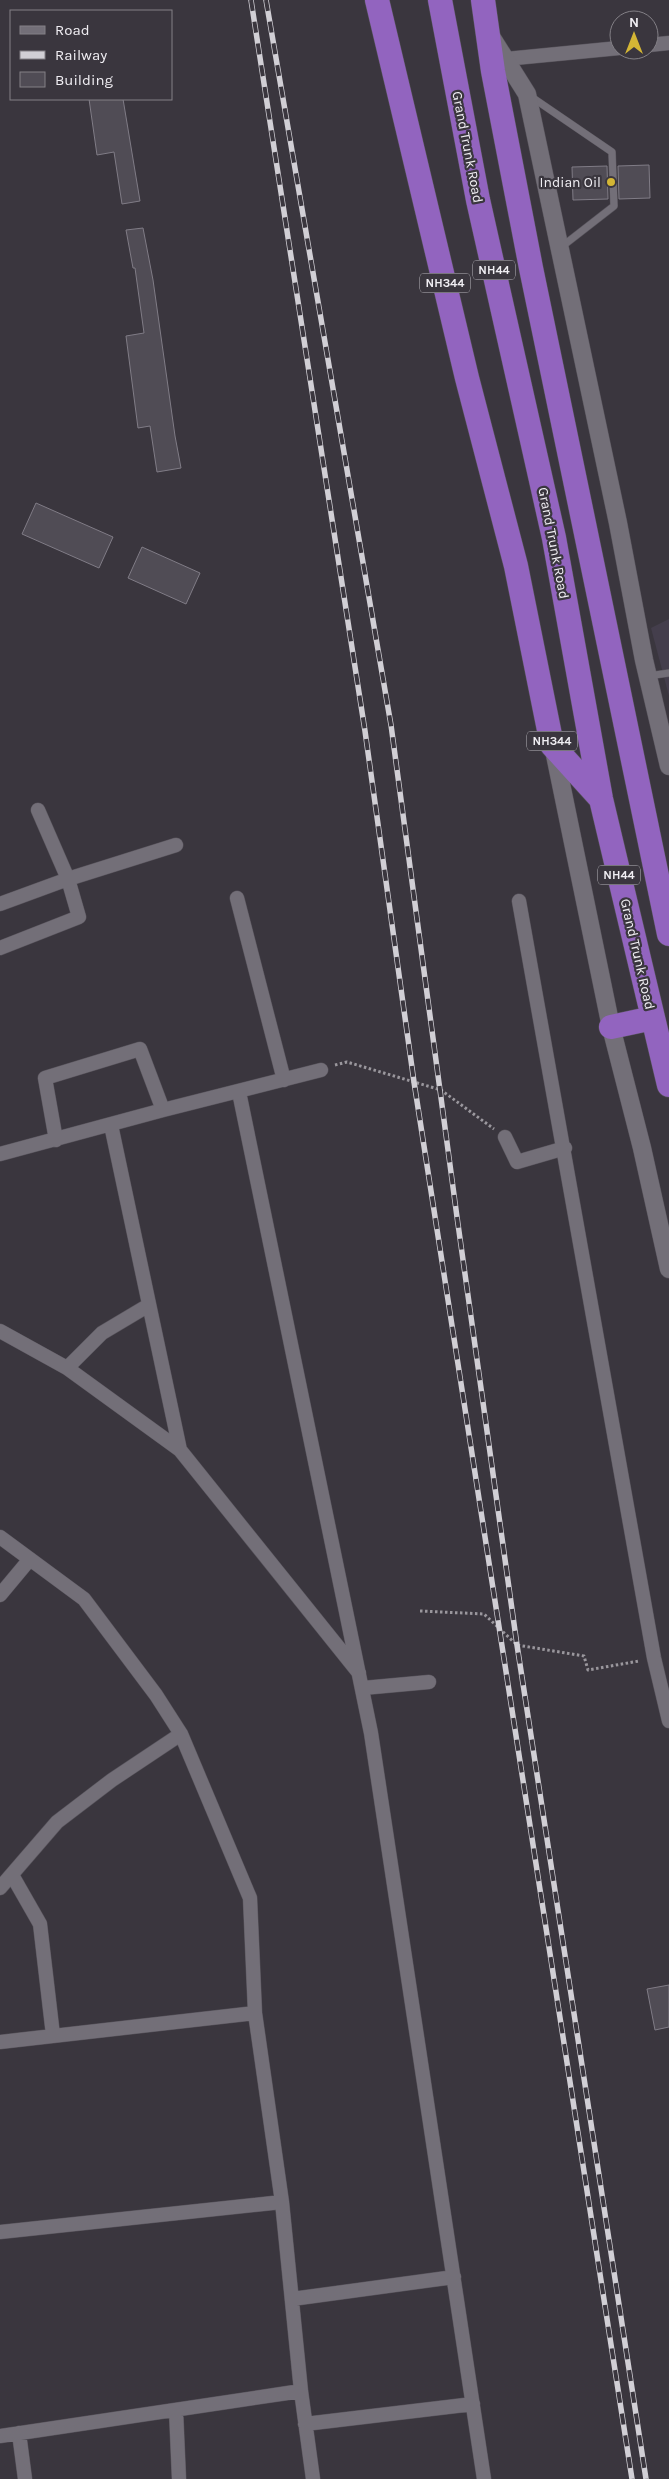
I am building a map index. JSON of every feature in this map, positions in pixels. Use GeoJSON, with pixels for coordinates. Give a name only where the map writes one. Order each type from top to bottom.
{"type":"FeatureCollection","features":[{"type":"Feature","properties":{"kind":"highway","name":"NH344"},"geometry":{"type":"LineString","coordinates":[[377,0],[467,378],[516,566],[552,745],[601,799]]}},
{"type":"Feature","properties":{"kind":"highway","name":"Grand Trunk Road"},"geometry":{"type":"LineString","coordinates":[[440,0],[478,200],[554,538],[601,799],[669,1085]]}},
{"type":"Feature","properties":{"kind":"highway","name":"NH44"},"geometry":{"type":"LineString","coordinates":[[484,0],[493,71],[531,268],[669,934]]}},
{"type":"Feature","properties":{"kind":"highway"},"geometry":{"type":"LineString","coordinates":[[611,1027],[653,1018]]}},
{"type":"Feature","properties":{"kind":"street"},"geometry":{"type":"LineString","coordinates":[[487,30],[527,94],[618,523],[646,668],[669,766]]}},
{"type":"Feature","properties":{"kind":"street"},"geometry":{"type":"LineString","coordinates":[[505,59],[609,49]]}},
{"type":"Feature","properties":{"kind":"street"},"geometry":{"type":"LineString","coordinates":[[552,745],[611,1027],[642,1148],[669,1269]]}},
{"type":"Feature","properties":{"kind":"street"},"geometry":{"type":"LineString","coordinates":[[0,948],[80,917],[68,879],[38,810]]}},
{"type":"Feature","properties":{"kind":"street"},"geometry":{"type":"LineString","coordinates":[[0,904],[68,879],[176,845]]}},
{"type":"Feature","properties":{"kind":"street"},"geometry":{"type":"LineString","coordinates":[[237,898],[284,1080]]}},
{"type":"Feature","properties":{"kind":"street"},"geometry":{"type":"LineString","coordinates":[[519,901],[565,1148],[654,1658],[669,1721]]}},
{"type":"Feature","properties":{"kind":"street"},"geometry":{"type":"LineString","coordinates":[[56,1140],[45,1078],[140,1049],[164,1110]]}},
{"type":"Feature","properties":{"kind":"street"},"geometry":{"type":"LineString","coordinates":[[0,1154],[321,1070]]}},
{"type":"Feature","properties":{"kind":"street"},"geometry":{"type":"LineString","coordinates":[[240,1092],[362,1682],[484,2479]]}},
{"type":"Feature","properties":{"kind":"street"},"geometry":{"type":"LineString","coordinates":[[111,1126],[180,1450]]}},
{"type":"Feature","properties":{"kind":"street"},"geometry":{"type":"LineString","coordinates":[[504,1136],[517,1162],[565,1148]]}},
{"type":"Feature","properties":{"kind":"street"},"geometry":{"type":"LineString","coordinates":[[67,1368],[102,1333],[149,1305]]}},
{"type":"Feature","properties":{"kind":"street"},"geometry":{"type":"LineString","coordinates":[[0,1331],[67,1368],[180,1450],[362,1682]]}},
{"type":"Feature","properties":{"kind":"street"},"geometry":{"type":"LineString","coordinates":[[0,1537],[84,1599],[156,1695],[181,1734],[250,1898],[255,2013],[282,2202],[301,2391],[313,2479]]}},
{"type":"Feature","properties":{"kind":"street"},"geometry":{"type":"LineString","coordinates":[[0,1595],[30,1559]]}},
{"type":"Feature","properties":{"kind":"street"},"geometry":{"type":"LineString","coordinates":[[362,1682],[429,1682]]}},
{"type":"Feature","properties":{"kind":"street"},"geometry":{"type":"LineString","coordinates":[[0,1888],[57,1822],[112,1780],[181,1734]]}},
{"type":"Feature","properties":{"kind":"street"},"geometry":{"type":"LineString","coordinates":[[12,1875],[40,1924],[53,2035]]}},
{"type":"Feature","properties":{"kind":"street"},"geometry":{"type":"LineString","coordinates":[[0,2042],[255,2013]]}},
{"type":"Feature","properties":{"kind":"street"},"geometry":{"type":"LineString","coordinates":[[0,2232],[282,2202]]}},
{"type":"Feature","properties":{"kind":"street"},"geometry":{"type":"LineString","coordinates":[[292,2299],[454,2277]]}},
{"type":"Feature","properties":{"kind":"street"},"geometry":{"type":"LineString","coordinates":[[0,2436],[301,2391]]}},
{"type":"Feature","properties":{"kind":"street"},"geometry":{"type":"LineString","coordinates":[[305,2424],[473,2404]]}},
{"type":"Feature","properties":{"kind":"street"},"geometry":{"type":"LineString","coordinates":[[176,2410],[179,2479]]}},
{"type":"Feature","properties":{"kind":"street"},"geometry":{"type":"LineString","coordinates":[[19,2433],[25,2479]]}},
{"type":"Feature","properties":{"kind":"lane"},"geometry":{"type":"LineString","coordinates":[[527,94],[612,152],[614,206],[560,248]]}},
{"type":"Feature","properties":{"kind":"lane"},"geometry":{"type":"LineString","coordinates":[[646,668],[669,673]]}},
{"type":"Feature","properties":{"kind":"path"},"geometry":{"type":"LineString","coordinates":[[321,1070],[347,1062],[442,1090],[504,1136]]}},
{"type":"Feature","properties":{"kind":"path"},"geometry":{"type":"LineString","coordinates":[[420,1612],[484,1614],[518,1645],[584,1656],[588,1670],[654,1658]]}},
{"type":"Feature","properties":{"kind":"shaded area"},"geometry":{"type":"Polygon","coordinates":[[[669,619],[669,696],[651,628],[669,619]]]}},
{"type":"Feature","properties":{"kind":"building"},"geometry":{"type":"Polygon","coordinates":[[[89,100],[123,100],[140,201],[122,204],[114,152],[97,155],[89,100]]]}},
{"type":"Feature","properties":{"kind":"building"},"geometry":{"type":"Polygon","coordinates":[[[649,165],[650,198],[619,199],[618,166],[649,165]]]}},
{"type":"Feature","properties":{"kind":"building"},"geometry":{"type":"Polygon","coordinates":[[[607,166],[608,199],[573,200],[572,167],[607,166]]]}},
{"type":"Feature","properties":{"kind":"building"},"geometry":{"type":"Polygon","coordinates":[[[143,228],[153,280],[181,468],[157,472],[150,426],[138,428],[126,336],[144,333],[135,268],[133,268],[126,230],[143,228]]]}},
{"type":"Feature","properties":{"kind":"building"},"geometry":{"type":"Polygon","coordinates":[[[36,503],[113,537],[99,568],[22,534],[36,503]]]}},
{"type":"Feature","properties":{"kind":"building"},"geometry":{"type":"Polygon","coordinates":[[[142,547],[200,573],[186,604],[128,578],[142,547]]]}},
{"type":"Feature","properties":{"kind":"building"},"geometry":{"type":"Polygon","coordinates":[[[669,1985],[669,2027],[655,2030],[647,1989],[669,1985]]]}},
{"type":"Feature","properties":{"kind":"railway"},"geometry":{"type":"LineString","coordinates":[[251,0],[365,731],[414,1082],[632,2479]]}},
{"type":"Feature","properties":{"kind":"railway"},"geometry":{"type":"LineString","coordinates":[[266,0],[391,725],[517,1645],[646,2479]]}},
{"type":"Feature","properties":{"kind":"place","name":"Indian Oil"},"geometry":{"type":"Point","coordinates":[611,182]}}]}
